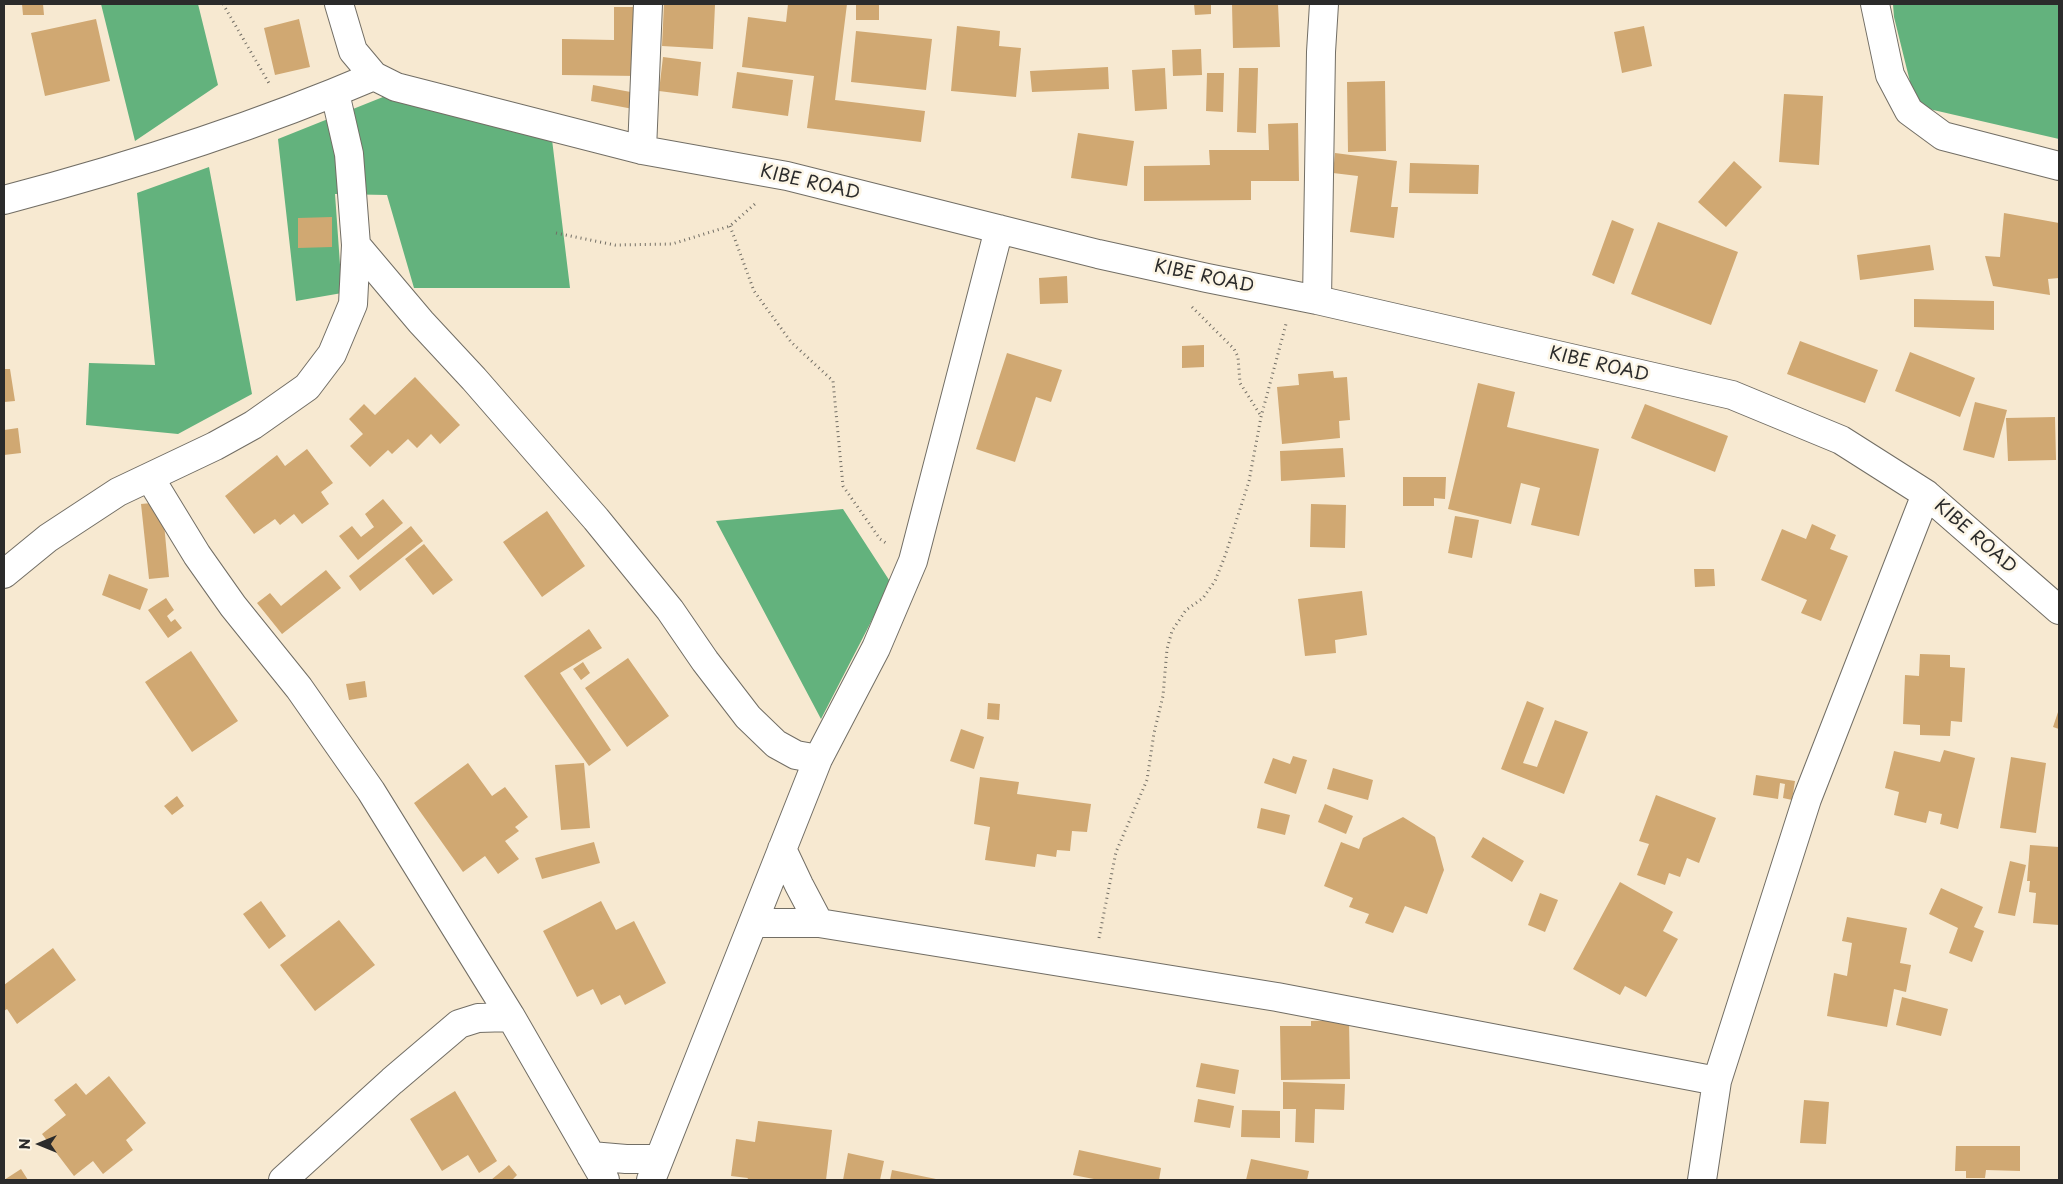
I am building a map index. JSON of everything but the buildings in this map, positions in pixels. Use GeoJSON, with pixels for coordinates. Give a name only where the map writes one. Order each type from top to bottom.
{"type":"FeatureCollection","features":[{"type":"Feature","properties":{"kind":"street","name":"KIBE ROAD"},"geometry":{"type":"LineString","coordinates":[[339,4],[353,51],[374,76],[396,87],[642,150],[787,176],[1146,265],[1305,298],[1732,395],[1841,440],[1926,494],[2059,610]]}},
{"type":"Feature","properties":{"kind":"street"},"geometry":{"type":"LineString","coordinates":[[642,150],[648,4]]}},
{"type":"Feature","properties":{"kind":"street"},"geometry":{"type":"LineString","coordinates":[[1305,298],[1324,4]]}},
{"type":"Feature","properties":{"kind":"street"},"geometry":{"type":"LineString","coordinates":[[1875,4],[1890,75],[1909,111],[1943,136],[2059,166]]}},
{"type":"Feature","properties":{"kind":"street"},"geometry":{"type":"LineString","coordinates":[[4,200],[137,162],[285,112],[374,76]]}},
{"type":"Feature","properties":{"kind":"street"},"geometry":{"type":"LineString","coordinates":[[4,574],[48,538],[118,492],[216,446],[253,425],[307,387],[332,354],[353,304],[356,245],[349,154],[335,93]]}},
{"type":"Feature","properties":{"kind":"street"},"geometry":{"type":"LineString","coordinates":[[591,1156],[626,1159],[655,1170],[818,759],[876,648],[913,561],[999,229]]}},
{"type":"Feature","properties":{"kind":"street"},"geometry":{"type":"LineString","coordinates":[[356,245],[420,322],[474,379],[596,518],[670,610],[704,661],[748,717],[776,744],[796,755],[818,759]]}},
{"type":"Feature","properties":{"kind":"street"},"geometry":{"type":"LineString","coordinates":[[150,478],[197,555],[233,606],[299,688],[371,791],[511,1017],[605,1180]]}},
{"type":"Feature","properties":{"kind":"street"},"geometry":{"type":"LineString","coordinates":[[1702,1180],[1717,1081],[1807,799],[1926,494]]}},
{"type":"Feature","properties":{"kind":"street"},"geometry":{"type":"LineString","coordinates":[[782,848],[798,885],[819,923]]}},
{"type":"Feature","properties":{"kind":"street"},"geometry":{"type":"LineString","coordinates":[[753,923],[819,923],[1113,970],[1439,1026],[1717,1081]]}},
{"type":"Feature","properties":{"kind":"street"},"geometry":{"type":"LineString","coordinates":[[283,1180],[392,1081],[459,1024],[478,1018],[511,1017]]}},
{"type":"Feature","properties":{"kind":"path"},"geometry":{"type":"LineString","coordinates":[[224,4],[285,112]]}},
{"type":"Feature","properties":{"kind":"path"},"geometry":{"type":"LineString","coordinates":[[556,233],[615,245],[672,244],[730,226],[787,176]]}},
{"type":"Feature","properties":{"kind":"path"},"geometry":{"type":"LineString","coordinates":[[730,226],[754,291],[791,342],[833,381],[842,486],[880,539],[913,561]]}},
{"type":"Feature","properties":{"kind":"path"},"geometry":{"type":"LineString","coordinates":[[1113,970],[1101,952],[1099,943],[1100,931],[1116,852],[1148,780],[1154,733],[1163,696],[1167,649],[1172,631],[1186,610],[1203,598],[1215,581],[1249,481],[1261,417],[1282,344],[1305,298]]}},
{"type":"Feature","properties":{"kind":"path"},"geometry":{"type":"LineString","coordinates":[[1188,303],[1234,349],[1238,357],[1240,384],[1261,417]]}},
{"type":"Feature","properties":{"kind":"green space"},"geometry":{"type":"Polygon","coordinates":[[[101,4],[198,4],[218,85],[135,141],[101,4]]]}},
{"type":"Feature","properties":{"kind":"green space"},"geometry":{"type":"Polygon","coordinates":[[[1893,4],[2059,4],[2059,139],[1916,106],[1894,17],[1893,4]]]}},
{"type":"Feature","properties":{"kind":"green space"},"geometry":{"type":"Polygon","coordinates":[[[383,97],[550,123],[570,288],[414,288],[387,195],[335,194],[342,293],[296,301],[278,139],[383,97]]]}},
{"type":"Feature","properties":{"kind":"green space"},"geometry":{"type":"Polygon","coordinates":[[[209,167],[252,394],[178,434],[86,425],[89,363],[155,365],[137,193],[209,167]]]}},
{"type":"Feature","properties":{"kind":"green space"},"geometry":{"type":"Polygon","coordinates":[[[843,509],[891,583],[821,719],[716,521],[843,509]]]}}]}
